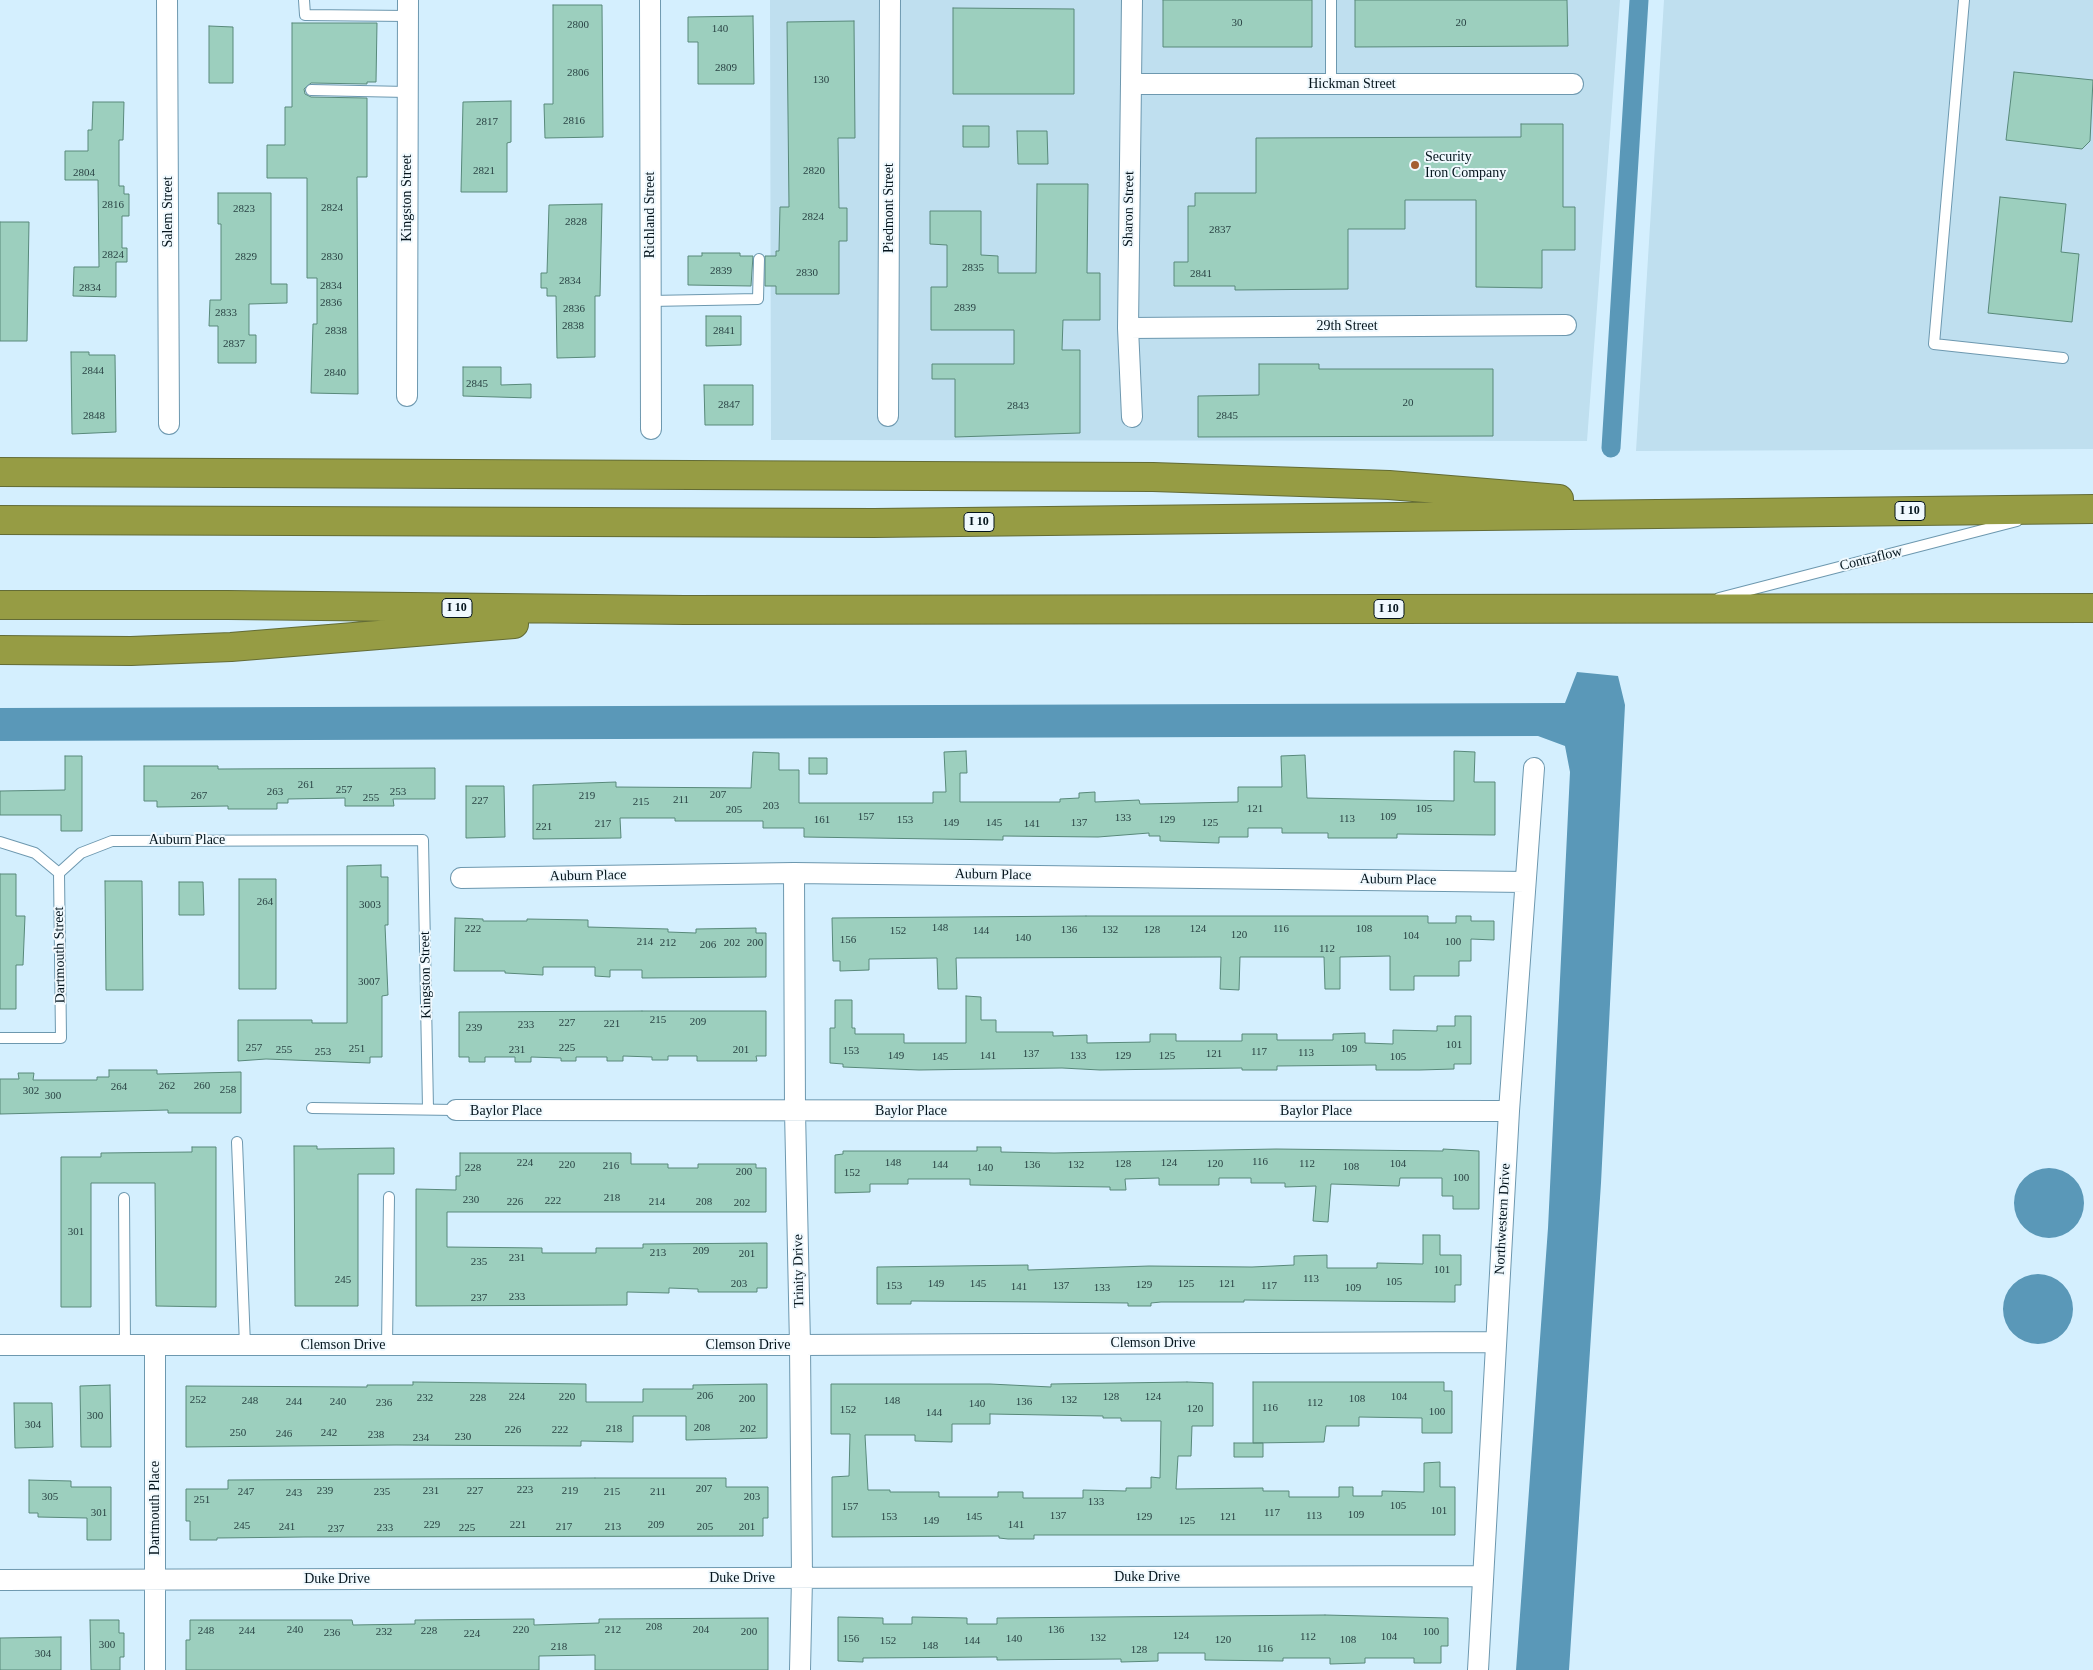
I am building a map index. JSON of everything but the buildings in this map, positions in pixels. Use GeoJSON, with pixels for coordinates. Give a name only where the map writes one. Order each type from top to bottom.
{"type":"FeatureCollection","features":[{"type":"Feature","properties":{"kind":"highway"},"geometry":{"type":"LineString","coordinates":[[0,472],[1153,477],[1389,485],[1728,512]]}},
{"type":"Feature","properties":{"kind":"highway","name":"I 10"},"geometry":{"type":"LineString","coordinates":[[0,520],[874,523],[2093,509]]}},
{"type":"Feature","properties":{"kind":"highway","name":"I 10"},"geometry":{"type":"LineString","coordinates":[[0,605],[228,605],[685,610],[2093,608]]}},
{"type":"Feature","properties":{"kind":"highway"},"geometry":{"type":"LineString","coordinates":[[0,650],[130,651],[232,647],[685,610]]}},
{"type":"Feature","properties":{"kind":"street","name":"Salem Street"},"geometry":{"type":"LineString","coordinates":[[167,0],[169,424]]}},
{"type":"Feature","properties":{"kind":"street","name":"Richland Street"},"geometry":{"type":"LineString","coordinates":[[650,0],[651,429]]}},
{"type":"Feature","properties":{"kind":"street","name":"Piedmont Street"},"geometry":{"type":"LineString","coordinates":[[888,416],[890,0]]}},
{"type":"Feature","properties":{"kind":"street","name":"Sharon Street"},"geometry":{"type":"LineString","coordinates":[[1132,0],[1128,328],[1132,418]]}},
{"type":"Feature","properties":{"kind":"street","name":"Kingston Street"},"geometry":{"type":"LineString","coordinates":[[407,396],[408,8]]}},
{"type":"Feature","properties":{"kind":"street","name":"Hickman Street"},"geometry":{"type":"LineString","coordinates":[[1131,84],[1573,84]]}},
{"type":"Feature","properties":{"kind":"street","name":"29th Street"},"geometry":{"type":"LineString","coordinates":[[1128,328],[1566,325]]}},
{"type":"Feature","properties":{"kind":"street","name":"Northwestern Drive"},"geometry":{"type":"LineString","coordinates":[[1478,1670],[1509,1111],[1534,768]]}},
{"type":"Feature","properties":{"kind":"street","name":"Auburn Place"},"geometry":{"type":"LineString","coordinates":[[461,878],[794,872],[1526,882]]}},
{"type":"Feature","properties":{"kind":"street","name":"Trinity Drive"},"geometry":{"type":"LineString","coordinates":[[794,872],[795,1111],[802,1578],[800,1670]]}},
{"type":"Feature","properties":{"kind":"street","name":"Baylor Place"},"geometry":{"type":"LineString","coordinates":[[456,1110],[1509,1111]]}},
{"type":"Feature","properties":{"kind":"street","name":"Clemson Drive"},"geometry":{"type":"LineString","coordinates":[[0,1345],[800,1345],[1495,1342]]}},
{"type":"Feature","properties":{"kind":"street","name":"Dartmouth Place"},"geometry":{"type":"LineString","coordinates":[[155,1345],[155,1670]]}},
{"type":"Feature","properties":{"kind":"street","name":"Duke Drive"},"geometry":{"type":"LineString","coordinates":[[0,1580],[1483,1576]]}},
{"type":"Feature","properties":{"kind":"lane"},"geometry":{"type":"LineString","coordinates":[[304,0],[304,15],[408,8]]}},
{"type":"Feature","properties":{"kind":"lane"},"geometry":{"type":"LineString","coordinates":[[1331,0],[1331,84]]}},
{"type":"Feature","properties":{"kind":"lane"},"geometry":{"type":"LineString","coordinates":[[1964,0],[1934,344],[2063,358]]}},
{"type":"Feature","properties":{"kind":"lane"},"geometry":{"type":"LineString","coordinates":[[311,90],[407,92]]}},
{"type":"Feature","properties":{"kind":"lane"},"geometry":{"type":"LineString","coordinates":[[650,301],[758,299],[759,259]]}},
{"type":"Feature","properties":{"kind":"lane","name":"Contraflow"},"geometry":{"type":"LineString","coordinates":[[1679,608],[2062,509]]}},
{"type":"Feature","properties":{"kind":"lane","name":"Auburn Place"},"geometry":{"type":"LineString","coordinates":[[59,873],[81,853],[112,841],[423,840]]}},
{"type":"Feature","properties":{"kind":"lane","name":"Kingston Street"},"geometry":{"type":"LineString","coordinates":[[423,840],[428,1109]]}},
{"type":"Feature","properties":{"kind":"lane"},"geometry":{"type":"LineString","coordinates":[[0,842],[35,853],[59,873]]}},
{"type":"Feature","properties":{"kind":"lane","name":"Dartmouth Street"},"geometry":{"type":"LineString","coordinates":[[0,1038],[61,1038],[59,873]]}},
{"type":"Feature","properties":{"kind":"lane","name":"Baylor Place"},"geometry":{"type":"LineString","coordinates":[[312,1108],[456,1110]]}},
{"type":"Feature","properties":{"kind":"lane"},"geometry":{"type":"LineString","coordinates":[[237,1142],[245,1345]]}},
{"type":"Feature","properties":{"kind":"lane"},"geometry":{"type":"LineString","coordinates":[[387,1345],[389,1197]]}},
{"type":"Feature","properties":{"kind":"lane"},"geometry":{"type":"LineString","coordinates":[[124,1198],[125,1346]]}},
{"type":"Feature","properties":{"kind":"shaded area"},"geometry":{"type":"Polygon","coordinates":[[[770,0],[1620,0],[1587,441],[771,440],[770,0]]]}},
{"type":"Feature","properties":{"kind":"shaded area"},"geometry":{"type":"Polygon","coordinates":[[[1664,0],[2093,0],[2093,449],[1636,451],[1664,0]]]}},
{"type":"Feature","properties":{"kind":"water"},"geometry":{"type":"Polygon","coordinates":[[[1577,672],[1618,676],[1625,705],[1601,1183],[1569,1670],[1516,1670],[1548,1228],[1570,772],[1565,746],[1538,736],[0,741],[0,708],[1565,703],[1577,672]]]}},
{"type":"Feature","properties":{"kind":"water"},"geometry":{"type":"Polygon","coordinates":[[[2056,1168],[2069,1174],[2078,1183],[2082,1189],[2084,1203],[2082,1217],[2074,1228],[2063,1236],[2042,1238],[2035,1236],[2024,1228],[2016,1217],[2014,1196],[2016,1189],[2024,1178],[2035,1170],[2056,1168]]]}},
{"type":"Feature","properties":{"kind":"water"},"geometry":{"type":"Polygon","coordinates":[[[2045,1274],[2058,1280],[2067,1289],[2071,1295],[2073,1309],[2071,1323],[2063,1334],[2052,1342],[2031,1344],[2024,1342],[2013,1334],[2005,1323],[2003,1302],[2005,1295],[2013,1284],[2024,1276],[2045,1274]]]}},
{"type":"Feature","properties":{"kind":"waterway"},"geometry":{"type":"LineString","coordinates":[[1611,448],[1639,0]]}},
{"type":"Feature","properties":{"kind":"place","name":"Security Iron Company"},"geometry":{"type":"Point","coordinates":[1415,165]}}]}
